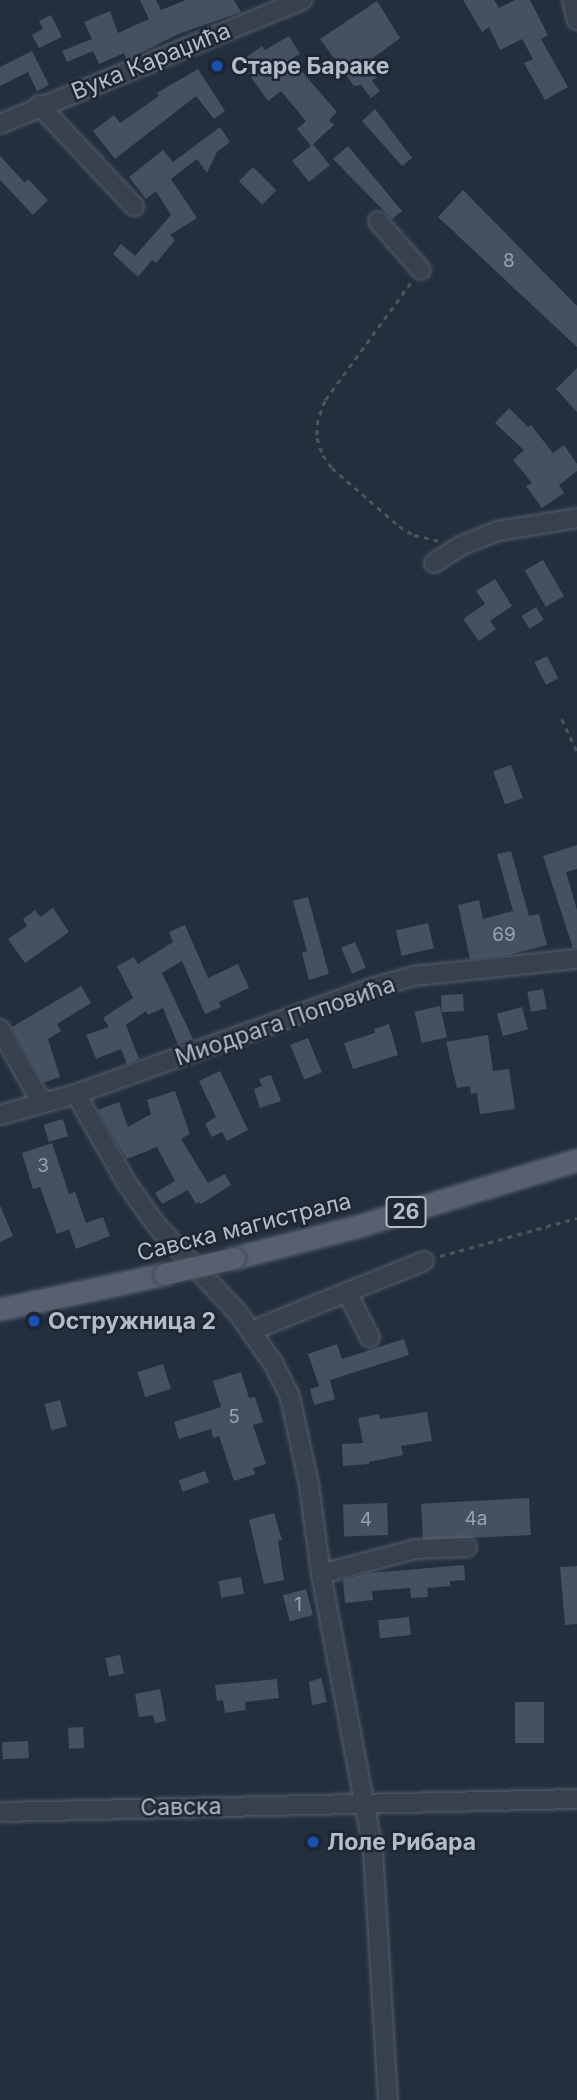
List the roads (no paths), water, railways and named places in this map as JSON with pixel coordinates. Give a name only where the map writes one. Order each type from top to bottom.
[{"type":"main road","name":"Савска магистрала","points":[[0,1309],[164,1274],[355,1227],[577,1160]]},
{"type":"street","name":"Вука Караџића","points":[[0,124],[39,105],[303,0]]},
{"type":"street","points":[[572,0],[577,20]]},
{"type":"street","points":[[39,105],[134,206]]},
{"type":"street","points":[[378,221],[421,270]]},
{"type":"street","points":[[434,563],[460,545],[498,531],[577,518]]},
{"type":"street","name":"Миодрага Поповића","points":[[0,1115],[76,1094],[375,986],[414,976],[577,959]]},
{"type":"street","points":[[0,1030],[36,1093],[46,1102]]},
{"type":"street","points":[[76,1094],[128,1185],[157,1226],[251,1331],[290,1396],[310,1485],[321,1574],[373,1849],[388,2100]]},
{"type":"street","points":[[251,1331],[424,1261]]},
{"type":"street","points":[[346,1292],[370,1338]]},
{"type":"street","points":[[321,1574],[416,1549],[467,1548]]},
{"type":"street","name":"Савска","points":[[0,1812],[577,1799]]},
{"type":"place","name":"Старе Бараке","points":[[217,66]]},
{"type":"place","name":"Остружница 2","points":[[34,1321]]},
{"type":"place","name":"Лоле Рибара","points":[[313,1842]]}]
